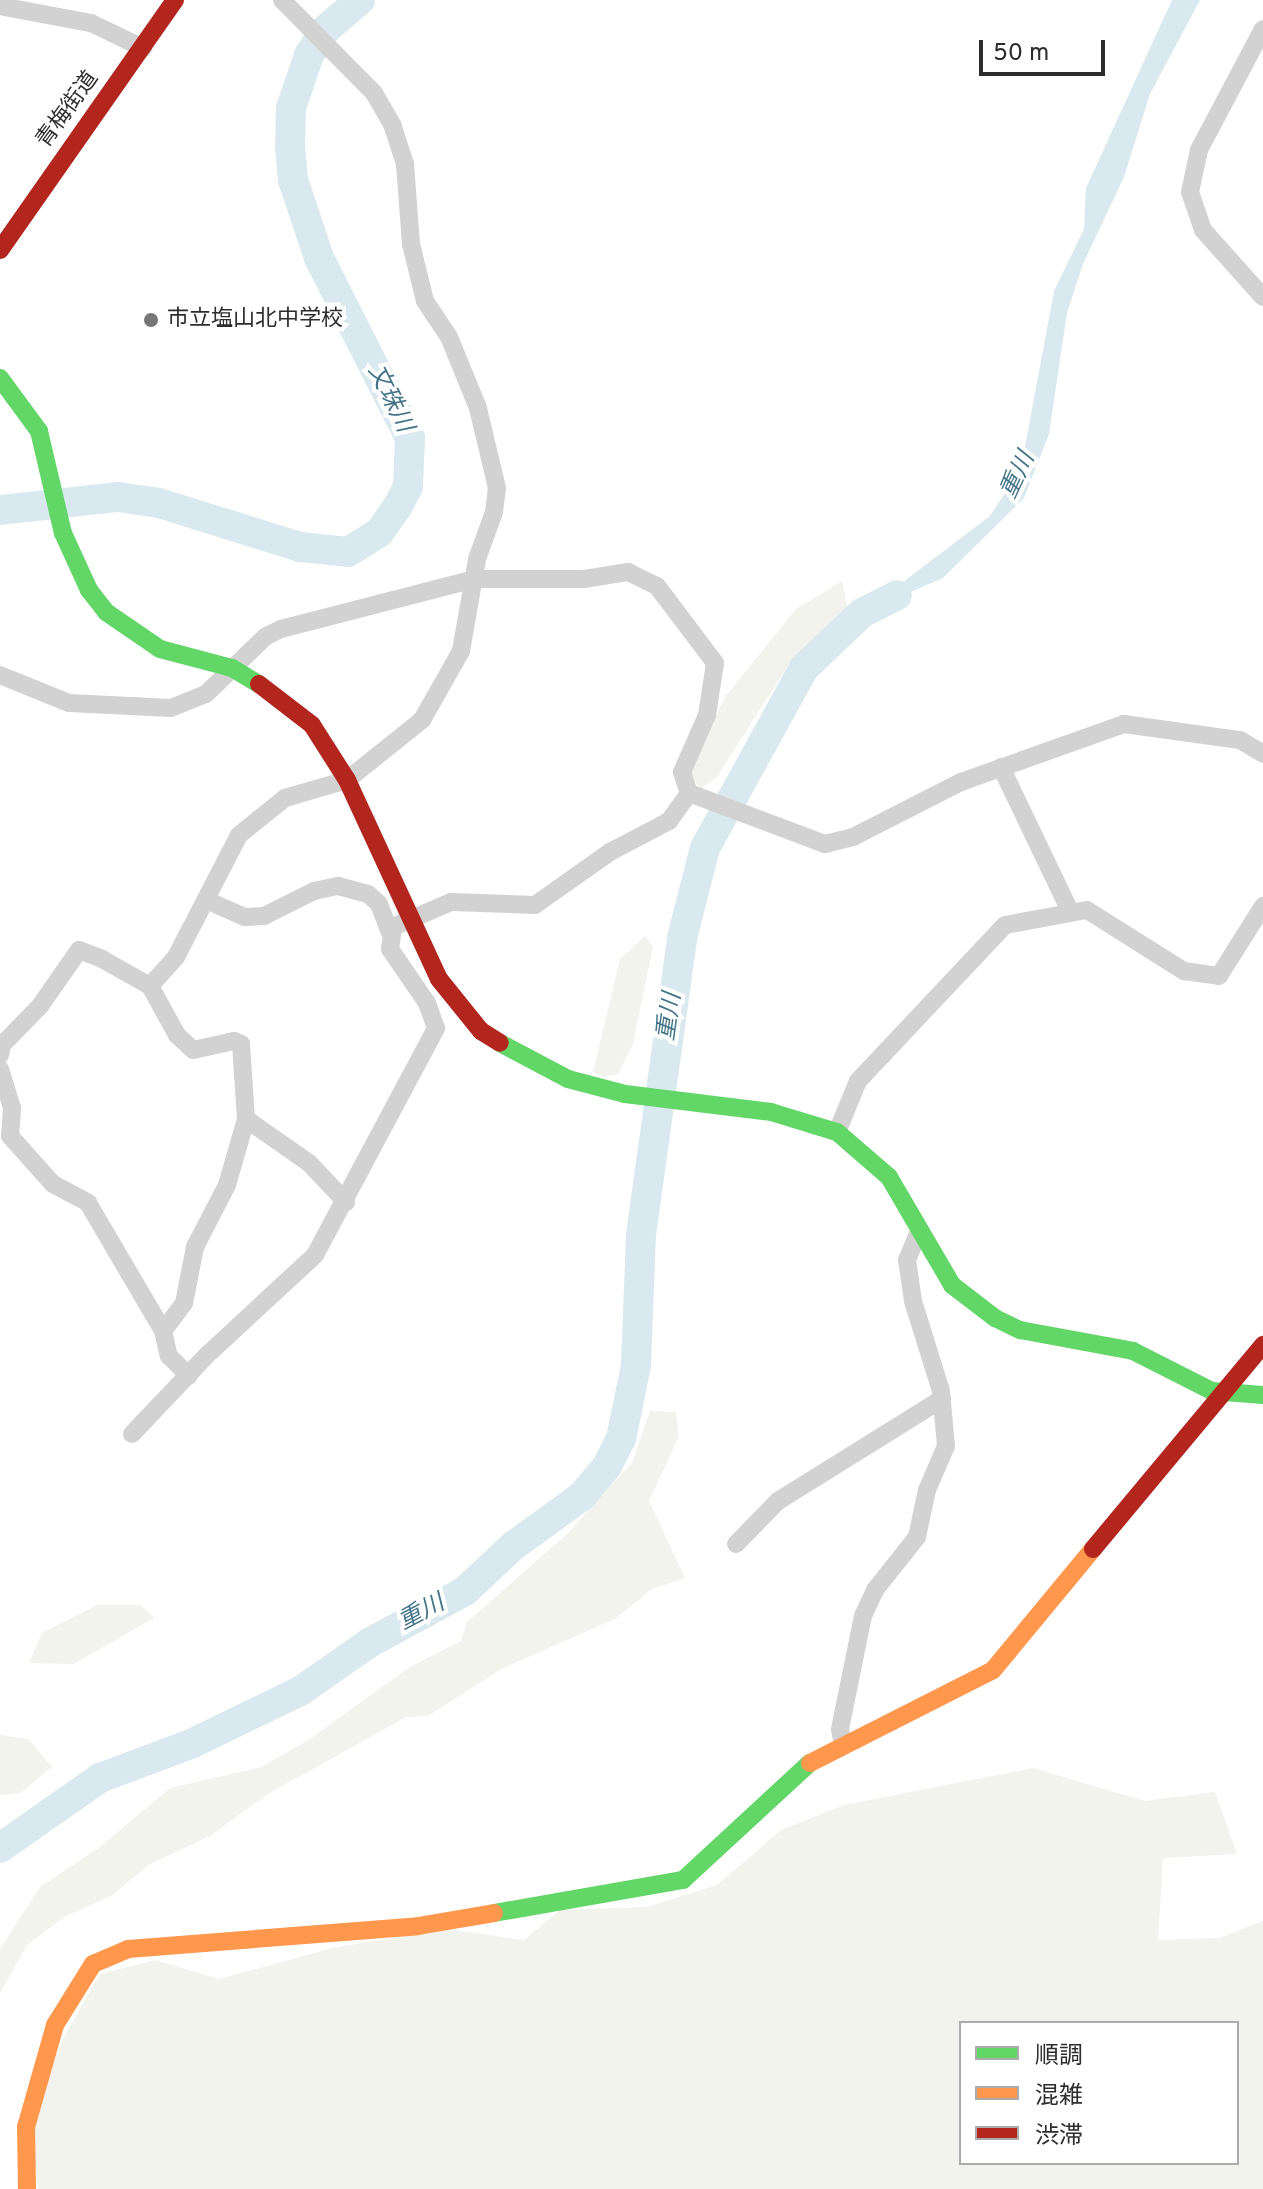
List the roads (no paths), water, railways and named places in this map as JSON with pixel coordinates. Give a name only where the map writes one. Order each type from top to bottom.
[{"type":"main road","name":"青梅街道","points":[[0,250],[175,0]]},
{"type":"main road","points":[[0,378],[39,431],[63,533],[89,590],[106,612],[160,649],[232,668],[282,698],[312,725],[347,780],[439,979],[481,1031],[531,1064],[625,1094],[771,1112],[837,1132],[889,1177],[952,1285],[995,1318],[1020,1330],[1133,1351],[1212,1391],[1263,1395]]},
{"type":"main road","points":[[27,2189],[26,2127],[55,2025],[81,1978],[107,1955],[128,1949],[418,1926],[669,1886],[695,1873],[818,1755],[842,1740],[993,1670],[1226,1394],[1263,1345]]},
{"type":"street","points":[[150,986],[176,957],[239,835],[269,807],[347,780],[422,720],[461,651],[474,579],[497,488],[478,408],[449,337],[425,301],[411,244],[405,164],[393,126],[362,80],[282,0]]},
{"type":"street","points":[[0,6],[91,23],[143,48]]},
{"type":"street","points":[[1263,29],[1199,150],[1190,192],[1203,230],[1263,297]]},
{"type":"street","points":[[0,675],[69,703],[171,708],[206,694],[232,668],[281,629],[474,579],[584,579],[628,572],[657,586],[715,663],[707,715],[682,772],[695,797],[790,834],[837,843],[1001,767],[1124,724],[1240,740],[1263,754]]},
{"type":"street","points":[[1001,767],[1069,909]]},
{"type":"street","points":[[390,932],[408,916],[451,902],[535,905],[610,852],[669,821],[695,797]]},
{"type":"street","points":[[132,1434],[305,1268],[346,1202],[436,1028],[427,1003],[390,949],[390,932],[379,904],[368,894],[338,886],[314,891],[264,916],[245,917],[206,900]]},
{"type":"street","points":[[837,1132],[858,1081],[936,1004],[997,932],[1017,920],[1069,909],[1098,914],[1184,971],[1219,976],[1263,906]]},
{"type":"street","points":[[0,1055],[2,1045],[40,1006],[79,950],[150,986],[177,1035],[193,1050],[234,1041],[241,1044],[246,1119],[227,1185],[195,1247],[184,1303],[163,1331]]},
{"type":"street","points":[[0,1069],[12,1108],[10,1136],[53,1184],[88,1203],[163,1331],[169,1356],[189,1376]]},
{"type":"street","points":[[246,1119],[309,1163],[346,1202]]},
{"type":"street","points":[[842,1740],[840,1729],[863,1616],[875,1590],[917,1537],[927,1490],[946,1446],[942,1399],[907,1260],[919,1232]]},
{"type":"street","points":[[736,1544],[778,1501],[942,1399]]},
{"type":"water","points":[[1172,0],[1200,0],[1150,94],[1124,177],[1083,264],[1067,313],[1049,434],[1024,498],[943,578],[862,613],[990,516],[1021,468],[1054,291],[1084,229],[1086,188]]},
{"type":"waterway","name":"文珠川","points":[[0,510],[118,497],[159,503],[300,547],[348,552],[379,533],[408,486],[410,438],[319,258],[293,180],[290,148],[291,108],[309,55],[325,30],[360,0]]},
{"type":"waterway","name":"重川","points":[[0,1848],[100,1778],[193,1743],[302,1690],[369,1643],[465,1591],[513,1546],[582,1496],[607,1466],[621,1439],[636,1365],[641,1235],[682,938],[705,848],[804,668],[862,613],[897,595]]},
{"type":"place","name":"市立塩山北中学校","points":[[151,320]]}]
